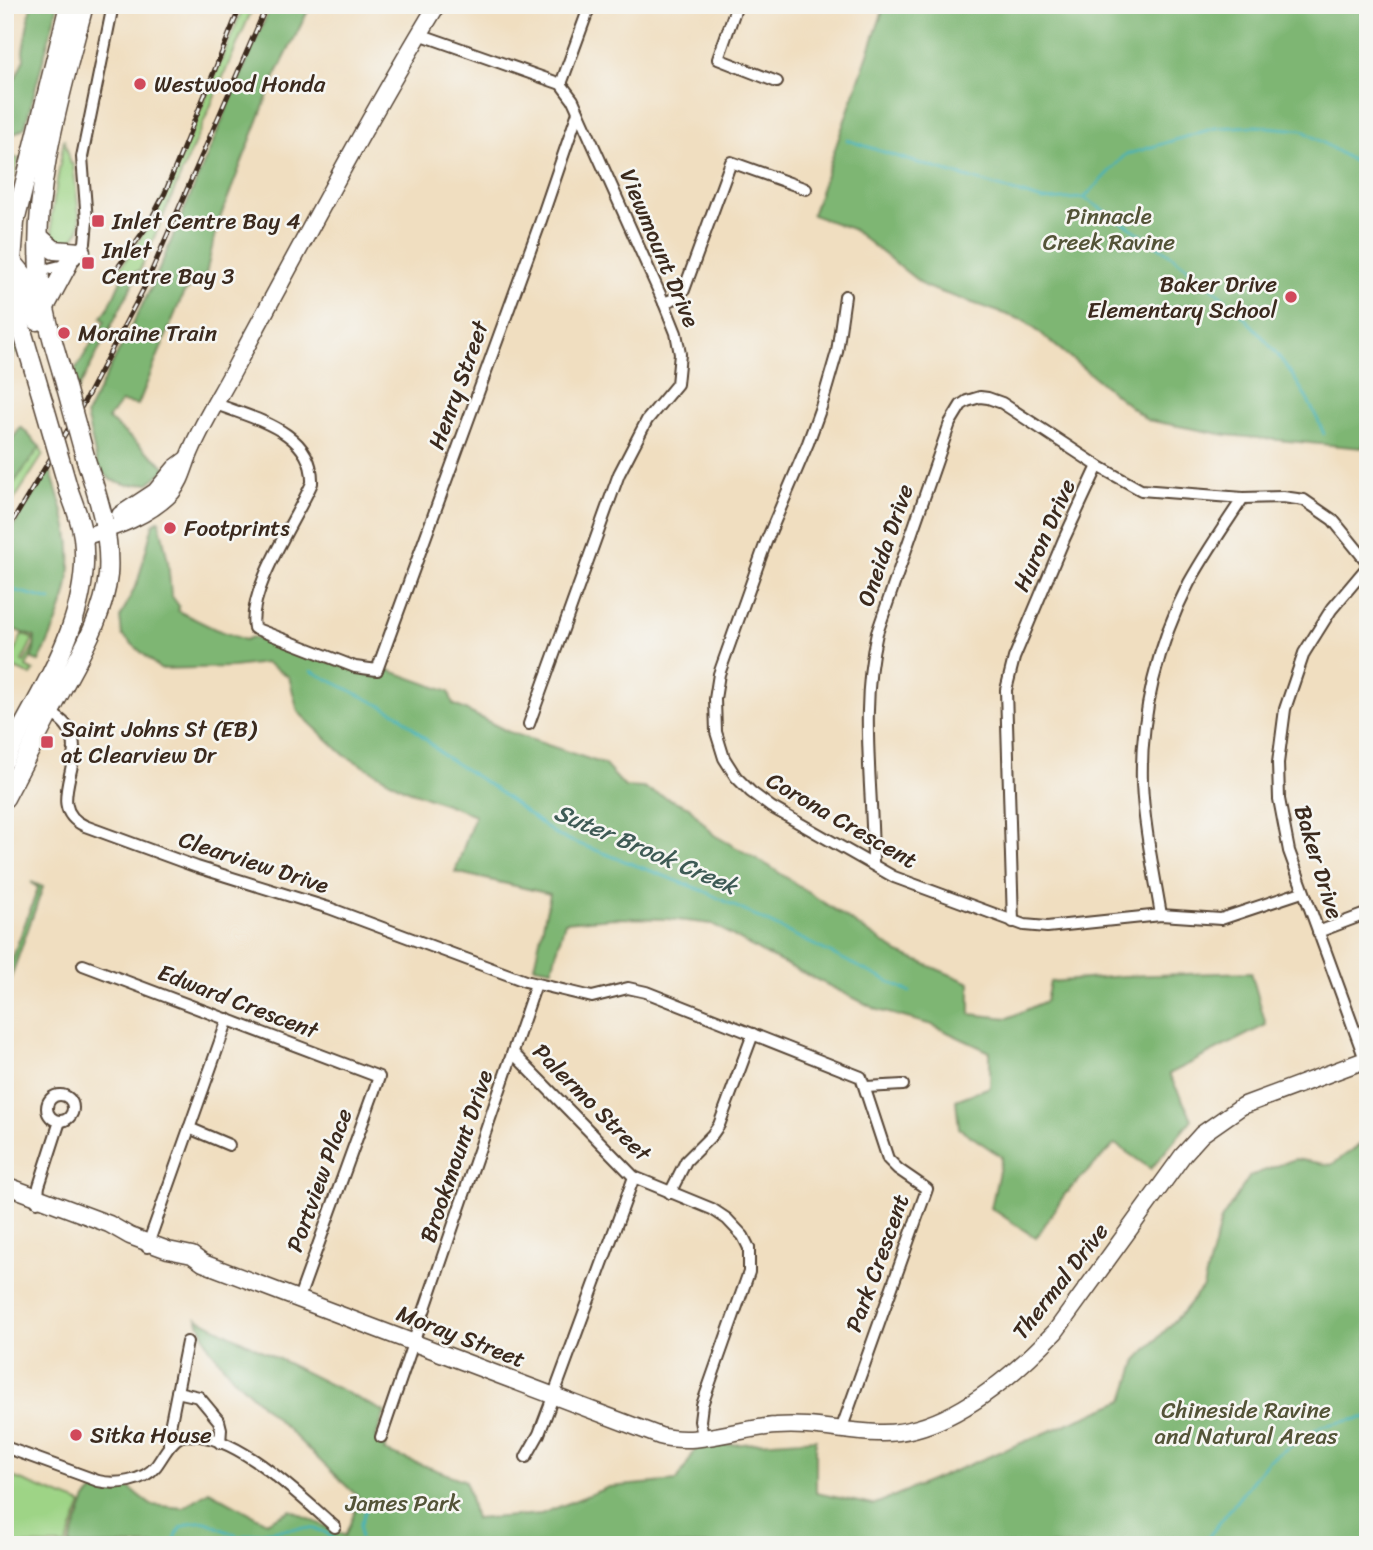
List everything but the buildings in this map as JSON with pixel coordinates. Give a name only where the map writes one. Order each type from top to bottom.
[{"type":"main road","points":[[5,798],[90,634],[103,600],[108,563],[104,525],[10,228],[25,185],[69,5]]},
{"type":"main road","points":[[5,760],[61,651],[75,618],[83,584],[82,533],[43,401],[11,312],[24,267],[39,237],[44,176],[84,5]]},
{"type":"main road","points":[[25,185],[28,217],[24,267],[45,307],[58,374]]},
{"type":"main road","points":[[39,237],[54,250],[75,258],[45,307]]},
{"type":"street","points":[[24,267],[75,258],[85,243],[87,221],[82,157],[113,5]]},
{"type":"street","points":[[82,533],[104,525],[155,492],[175,468],[187,459],[437,5]]},
{"type":"street","points":[[419,34],[561,85],[590,5]]},
{"type":"street","points":[[737,5],[718,59],[777,82]]},
{"type":"street","name":"Viewmount Drive","points":[[528,724],[619,474],[647,420],[677,384],[680,354],[676,333],[664,303],[573,100],[561,85]]},
{"type":"street","name":"Henry Street","points":[[216,404],[294,438],[309,458],[313,473],[305,499],[272,561],[253,616],[254,628],[355,667],[377,670],[578,112]]},
{"type":"street","points":[[664,303],[678,297],[684,290],[731,162],[806,188]]},
{"type":"street","name":"Corona Crescent","points":[[845,296],[837,352],[821,407],[766,542],[719,674],[714,716],[716,733],[724,758],[743,785],[771,807],[911,885],[1013,922],[1047,926],[1161,915],[1221,919],[1303,892]]},
{"type":"street","name":"Oneida Drive","points":[[873,864],[867,696],[870,663],[881,620],[956,412],[961,405],[973,398],[994,400],[1098,466]]},
{"type":"street","name":"Huron Drive","points":[[1013,922],[1006,690],[1014,658],[1098,466],[1141,490],[1304,500],[1333,520],[1368,565]]},
{"type":"street","points":[[1161,915],[1142,783],[1150,699],[1161,653],[1183,595],[1211,545],[1243,498]]},
{"type":"street","name":"Baker Drive","points":[[1367,1059],[1289,851],[1279,799],[1278,763],[1285,709],[1308,646],[1331,610],[1368,565]]},
{"type":"street","name":"Clearview Drive","points":[[50,713],[64,721],[70,731],[74,753],[66,805],[69,814],[79,824],[197,867],[314,903],[536,984]]},
{"type":"street","points":[[1318,932],[1368,913]]},
{"type":"street","name":"Edward Crescent","points":[[83,965],[379,1077]]},
{"type":"street","points":[[536,984],[592,997],[622,989],[639,990],[857,1073],[866,1087],[903,1085]]},
{"type":"street","name":"Brookmount Drive","points":[[381,1437],[536,984]]},
{"type":"street","points":[[148,1245],[228,1019]]},
{"type":"street","points":[[670,1194],[686,1161],[719,1125],[752,1034]]},
{"type":"street","name":"Palermo Street","points":[[514,1054],[634,1177],[718,1212],[740,1231],[750,1255],[746,1282],[702,1405],[700,1421],[703,1436]]},
{"type":"street","name":"Thermal Drive","points":[[703,1436],[775,1426],[808,1425],[879,1433],[912,1430],[940,1419],[985,1394],[1016,1370],[1055,1332],[1183,1154],[1202,1134],[1242,1106],[1367,1059]]},
{"type":"street","name":"Portview Place","points":[[299,1298],[379,1077]]},
{"type":"street","name":"Park Crescent","points":[[841,1430],[927,1189],[888,1159],[866,1087]]},
{"type":"street","points":[[37,1199],[60,1121]]},
{"type":"street","points":[[189,1128],[229,1144]]},
{"type":"street","points":[[526,1457],[553,1396],[634,1177]]},
{"type":"street","name":"Moray Street","points":[[5,1185],[113,1225],[148,1245],[188,1254],[203,1263],[667,1438],[683,1440],[703,1436]]},
{"type":"street","name":"Moray Street","points":[[5,1192],[37,1199]]},
{"type":"street","points":[[169,1446],[169,1432],[187,1342]]},
{"type":"street","points":[[177,1392],[199,1397],[219,1420],[220,1443]]},
{"type":"street","points":[[5,1447],[98,1481],[112,1483],[128,1481],[149,1473],[175,1440],[187,1435],[220,1443],[272,1471],[335,1527]]},
{"type":"green space","points":[[31,5],[58,5],[25,127],[5,139],[5,124],[11,120],[7,104],[9,92],[24,59]]},
{"type":"green space","points":[[244,5],[254,5],[140,270],[126,277],[118,271],[142,236],[172,181]]},
{"type":"green space","points":[[271,5],[311,5],[275,77],[217,226],[206,274],[183,294],[138,405],[121,402],[108,419],[167,468],[149,483],[129,485],[111,480],[98,467],[86,415],[152,286]]},
{"type":"green space","name":"Pinnacle Creek Ravine","points":[[885,5],[1368,5],[1368,436],[1362,448],[1226,435],[1147,420],[1025,321],[926,287],[852,229],[812,215]]},
{"type":"green space","points":[[64,139],[73,164],[80,222],[79,230],[73,239],[60,243],[53,235],[51,218]]},
{"type":"green space","points":[[5,157],[19,159],[5,207]]},
{"type":"green space","points":[[140,270],[77,392],[73,374],[105,321],[101,318],[123,275],[126,277]]},
{"type":"green space","points":[[5,330],[12,337],[17,351],[5,367]]},
{"type":"green space","points":[[21,427],[40,447],[5,495],[5,449]]},
{"type":"green space","points":[[40,447],[43,455],[5,514],[5,495]]},
{"type":"green space","points":[[50,469],[68,532],[70,566],[59,615],[39,662],[31,658],[35,637],[6,627],[5,624],[5,539]]},
{"type":"green space","points":[[159,520],[168,561],[171,595],[179,606],[178,611],[245,640],[252,637],[375,677],[386,669],[449,692],[453,704],[509,732],[604,764],[625,787],[643,788],[689,807],[714,835],[769,866],[899,953],[970,983],[970,1014],[1008,1018],[1046,1001],[1050,982],[1123,976],[1251,972],[1266,1025],[1169,1074],[1192,1119],[1189,1123],[1151,1169],[1115,1144],[1065,1194],[1036,1238],[991,1208],[1002,1157],[959,1128],[956,1100],[990,1087],[990,1052],[932,1025],[878,1010],[763,953],[712,924],[668,919],[614,918],[565,922],[552,969],[534,966],[550,894],[455,872],[475,815],[403,788],[344,755],[298,712],[289,677],[266,663],[233,667],[160,669],[122,635],[120,618],[138,581],[153,524]]},
{"type":"green space","points":[[22,634],[33,639],[22,661],[24,663],[34,645],[35,637],[34,651],[26,667],[34,671],[31,675],[5,664],[5,648],[15,652]]},
{"type":"green space","points":[[31,882],[43,887],[5,994],[5,978],[38,888]]},
{"type":"green space","name":"Chineside Ravine and Natural Areas","points":[[1368,1139],[1368,1545],[69,1545],[86,1499],[96,1489],[128,1487],[151,1505],[183,1508],[209,1491],[266,1522],[291,1510],[345,1536],[360,1499],[232,1376],[209,1347],[197,1318],[385,1412],[376,1437],[387,1441],[384,1451],[466,1481],[475,1519],[541,1514],[609,1487],[677,1481],[697,1447],[816,1439],[816,1493],[873,1505],[1124,1400],[1137,1360],[1203,1287],[1221,1220],[1250,1176],[1295,1159],[1331,1165]]},
{"type":"green space","points":[[5,1474],[82,1504],[66,1545],[5,1545]]},
{"type":"waterway","points":[[847,140],[1043,200],[1084,198],[1125,155],[1215,128],[1255,126],[1302,130],[1368,170]]},
{"type":"waterway","points":[[1084,198],[1191,270],[1254,327],[1305,395],[1324,434]]},
{"type":"waterway","name":"Suter Brook Creek","points":[[5,588],[51,600]]},
{"type":"waterway","name":"Suter Brook Creek","points":[[311,671],[398,714],[444,756],[491,786],[558,836],[704,891],[910,992]]},
{"type":"waterway","points":[[1202,1545],[1268,1461],[1321,1426],[1368,1417]]},
{"type":"waterway","points":[[360,1537],[360,1526],[366,1509]]},
{"type":"waterway","points":[[172,1545],[180,1528],[198,1522],[210,1523],[236,1534]]},
{"type":"waterway","points":[[211,1545],[249,1535],[296,1529],[322,1531],[342,1545]]},
{"type":"waterway","points":[[264,1533],[289,1545]]},
{"type":"railway","points":[[116,270],[148,225],[165,193],[241,5]]},
{"type":"railway","points":[[5,534],[82,406],[146,284],[267,5]]},
{"type":"place","name":"Westwood Honda","points":[[140,84]]},
{"type":"place","name":"Inlet Centre Bay 4","points":[[98,221]]},
{"type":"place","name":"Inlet Centre Bay 3","points":[[88,263]]},
{"type":"place","name":"Baker Drive Elementary School","points":[[1291,297]]},
{"type":"place","name":"Moraine Train","points":[[64,333]]},
{"type":"place","name":"Footprints","points":[[170,528]]},
{"type":"place","name":"Saint Johns St (EB) at Clearview Dr","points":[[47,742]]},
{"type":"place","name":"Sitka House","points":[[76,1435]]},
{"type":"park label","name":"James Park","points":[[403,1503]]}]
